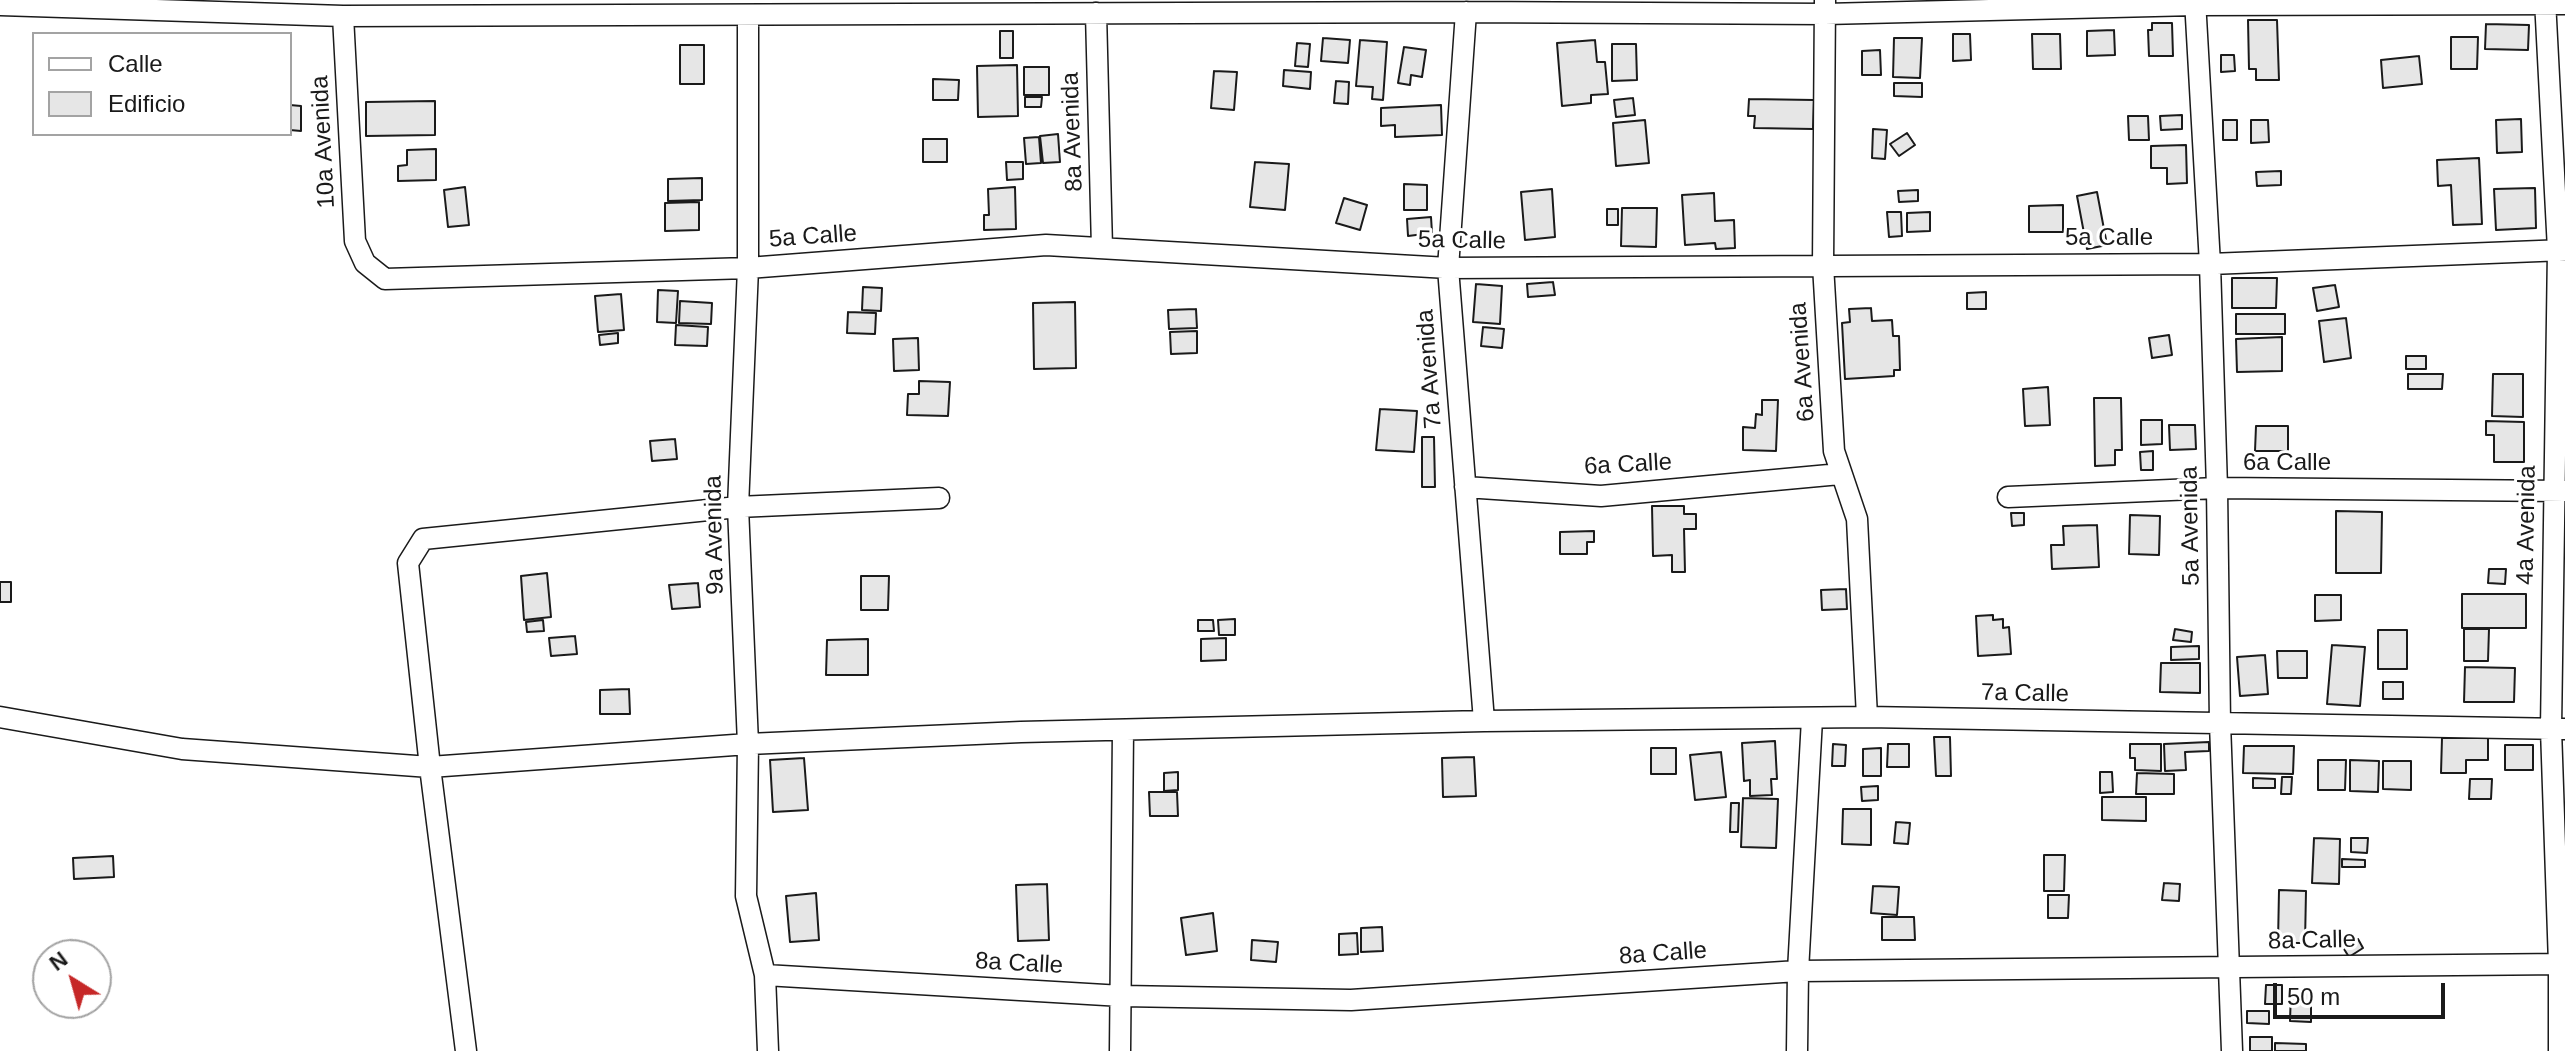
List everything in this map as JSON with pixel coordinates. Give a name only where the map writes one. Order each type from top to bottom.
[{"type":"street","points":[[0,5],[343,16],[748,16],[1466,12],[2195,2],[2552,3]]},
{"type":"street","name":"5a Avenida","points":[[2195,2],[2210,264],[2220,723],[2232,1051]]},
{"type":"street","name":"4a Avenida","points":[[2552,3],[2562,250],[2558,729],[2562,964],[2559,1051]]},
{"type":"street","name":"6a Avenida","points":[[1825,7],[1823,265],[1834,451],[1857,519],[1867,717]]},
{"type":"street","name":"7a Avenida","points":[[1466,12],[1448,268],[1484,721]]},
{"type":"street","name":"8a Avenida","points":[[1096,13],[1102,248]]},
{"type":"street","name":"10a Avenida","points":[[343,16],[355,241],[365,263]]},
{"type":"street","name":"9a Avenida","points":[[748,16],[748,268],[738,507],[748,744],[746,896],[765,975],[768,1051]]},
{"type":"street","name":"5a Calle","points":[[365,263],[385,279],[748,268],[1046,245],[1448,268],[2210,264],[2562,250]]},
{"type":"street","name":"6a Calle","points":[[1465,487],[1601,496],[1840,474]]},
{"type":"street","name":"6a Calle","points":[[2008,497],[2217,488],[2559,491]]},
{"type":"street","points":[[466,1051],[408,563],[423,539],[738,507],[939,498]]},
{"type":"street","name":"7a Calle","points":[[0,717],[182,749],[430,767],[748,744],[1484,721],[1867,717],[2558,729]]},
{"type":"street","points":[[1797,1051],[1798,971],[1812,719]]},
{"type":"street","points":[[1120,1051],[1123,730]]},
{"type":"street","name":"8a Calle","points":[[765,975],[1122,996],[1351,1000],[1798,971],[2562,964]]},
{"type":"building","points":[[2248,20],[2277,20],[2279,80],[2256,80],[2256,69],[2249,69]]},
{"type":"building","points":[[2152,23],[2172,23],[2173,56],[2149,56],[2148,30],[2152,30]]},
{"type":"building","points":[[2486,24],[2529,25],[2528,50],[2485,49]]},
{"type":"building","points":[[2114,30],[2115,55],[2087,56],[2087,31]]},
{"type":"building","points":[[1000,31],[1013,31],[1013,58],[1000,58]]},
{"type":"building","points":[[1953,34],[1970,34],[1971,60],[1953,61]]},
{"type":"building","points":[[2032,34],[2060,34],[2061,69],[2033,69]]},
{"type":"building","points":[[2451,37],[2478,37],[2477,69],[2451,69]]},
{"type":"building","points":[[1323,38],[1350,40],[1348,63],[1321,61]]},
{"type":"building","points":[[1894,38],[1922,38],[1920,78],[1893,77]]},
{"type":"building","points":[[1360,40],[1387,42],[1383,100],[1372,99],[1373,87],[1356,86]]},
{"type":"building","points":[[1595,40],[1597,62],[1605,62],[1608,94],[1591,95],[1591,103],[1562,106],[1557,43]]},
{"type":"building","points":[[1297,43],[1310,44],[1308,67],[1295,66]]},
{"type":"building","points":[[1612,44],[1636,44],[1637,80],[1612,81]]},
{"type":"building","points":[[680,45],[704,45],[704,84],[680,84]]},
{"type":"building","points":[[1404,47],[1426,50],[1422,77],[1411,75],[1410,85],[1398,83]]},
{"type":"building","points":[[1880,50],[1881,75],[1862,75],[1862,51]]},
{"type":"building","points":[[2221,55],[2234,55],[2235,71],[2221,72]]},
{"type":"building","points":[[2419,56],[2422,84],[2383,88],[2381,60]]},
{"type":"building","points":[[1017,65],[1018,116],[978,117],[977,66]]},
{"type":"building","points":[[1024,67],[1049,67],[1049,95],[1024,95]]},
{"type":"building","points":[[1284,70],[1311,72],[1310,89],[1283,86]]},
{"type":"building","points":[[1214,71],[1237,72],[1234,110],[1211,108]]},
{"type":"building","points":[[933,79],[959,80],[958,100],[933,100]]},
{"type":"building","points":[[1336,81],[1349,82],[1348,104],[1334,103]]},
{"type":"building","points":[[1894,83],[1922,83],[1922,97],[1894,96]]},
{"type":"building","points":[[1025,97],[1042,97],[1041,107],[1025,107]]},
{"type":"building","points":[[1633,98],[1635,115],[1616,117],[1614,100]]},
{"type":"building","points":[[1749,99],[1814,100],[1813,129],[1754,128],[1755,116],[1748,116]]},
{"type":"building","points":[[435,101],[435,135],[366,136],[366,102]]},
{"type":"building","points":[[292,105],[301,106],[301,131],[292,130]]},
{"type":"building","points":[[1441,105],[1442,135],[1395,137],[1395,125],[1381,126],[1381,108]]},
{"type":"building","points":[[2182,115],[2182,129],[2161,130],[2160,116]]},
{"type":"building","points":[[2128,116],[2148,116],[2149,140],[2129,140]]},
{"type":"building","points":[[2521,119],[2522,152],[2497,153],[2496,120]]},
{"type":"building","points":[[1645,120],[1649,163],[1616,166],[1613,123]]},
{"type":"building","points":[[2223,120],[2237,120],[2237,140],[2223,140]]},
{"type":"building","points":[[2251,120],[2268,120],[2269,142],[2251,143]]},
{"type":"building","points":[[1873,129],[1887,130],[1885,159],[1872,158]]},
{"type":"building","points":[[1907,133],[1915,145],[1899,156],[1890,144]]},
{"type":"building","points":[[1058,134],[1060,162],[1043,163],[1040,136]]},
{"type":"building","points":[[1039,137],[1041,163],[1026,164],[1024,138]]},
{"type":"building","points":[[923,139],[947,139],[947,162],[923,162]]},
{"type":"building","points":[[2186,145],[2187,183],[2167,184],[2167,168],[2151,168],[2151,146]]},
{"type":"building","points":[[436,149],[436,180],[398,181],[398,166],[407,165],[407,150]]},
{"type":"building","points":[[2479,158],[2482,224],[2453,225],[2451,185],[2438,186],[2437,160]]},
{"type":"building","points":[[1006,162],[1023,162],[1023,179],[1007,180]]},
{"type":"building","points":[[1255,162],[1289,164],[1285,210],[1250,207]]},
{"type":"building","points":[[2281,171],[2281,185],[2257,186],[2256,172]]},
{"type":"building","points":[[702,178],[702,200],[668,201],[668,179]]},
{"type":"building","points":[[1404,184],[1427,185],[1427,210],[1404,210]]},
{"type":"building","points":[[465,187],[469,225],[448,227],[444,190]]},
{"type":"building","points":[[1015,187],[1016,229],[984,230],[984,215],[989,215],[988,189]]},
{"type":"building","points":[[2535,188],[2536,228],[2496,230],[2494,189]]},
{"type":"building","points":[[1552,189],[1555,237],[1525,240],[1521,192]]},
{"type":"building","points":[[1918,190],[1918,201],[1899,202],[1898,191]]},
{"type":"building","points":[[2097,192],[2107,245],[2087,249],[2077,196]]},
{"type":"building","points":[[1714,193],[1715,221],[1734,220],[1735,248],[1716,249],[1715,243],[1685,245],[1682,195]]},
{"type":"building","points":[[1344,198],[1367,205],[1360,230],[1336,223]]},
{"type":"building","points":[[699,202],[699,230],[665,231],[665,203]]},
{"type":"building","points":[[2063,205],[2063,232],[2029,232],[2029,206]]},
{"type":"building","points":[[1622,208],[1657,208],[1656,247],[1621,246]]},
{"type":"building","points":[[1607,209],[1618,209],[1618,225],[1607,225]]},
{"type":"building","points":[[1887,212],[1901,212],[1902,236],[1889,237]]},
{"type":"building","points":[[1930,212],[1930,231],[1907,232],[1907,213]]},
{"type":"building","points":[[1431,217],[1432,233],[1408,236],[1407,219]]},
{"type":"building","points":[[2232,278],[2277,278],[2276,308],[2232,308]]},
{"type":"building","points":[[1553,282],[1555,295],[1528,297],[1527,284]]},
{"type":"building","points":[[1476,284],[1502,286],[1500,324],[1473,322]]},
{"type":"building","points":[[2335,285],[2339,307],[2317,311],[2313,288]]},
{"type":"building","points":[[863,287],[882,288],[881,311],[862,310]]},
{"type":"building","points":[[658,290],[678,291],[676,323],[657,322]]},
{"type":"building","points":[[1986,292],[1986,309],[1967,309],[1967,293]]},
{"type":"building","points":[[621,294],[624,330],[598,332],[595,296]]},
{"type":"building","points":[[680,301],[712,303],[711,324],[679,323]]},
{"type":"building","points":[[1075,302],[1076,368],[1034,369],[1033,303]]},
{"type":"building","points":[[1871,308],[1872,321],[1892,320],[1893,336],[1899,336],[1900,370],[1894,370],[1894,376],[1845,379],[1842,323],[1850,322],[1849,309]]},
{"type":"building","points":[[1196,309],[1197,328],[1169,329],[1168,310]]},
{"type":"building","points":[[848,312],[876,313],[875,334],[847,333]]},
{"type":"building","points":[[2236,314],[2285,314],[2285,334],[2236,334]]},
{"type":"building","points":[[2346,318],[2351,358],[2324,362],[2319,321]]},
{"type":"building","points":[[676,325],[708,327],[707,346],[675,345]]},
{"type":"building","points":[[1483,327],[1504,329],[1502,348],[1481,346]]},
{"type":"building","points":[[1197,331],[1197,353],[1171,354],[1170,332]]},
{"type":"building","points":[[618,333],[618,343],[600,345],[599,335]]},
{"type":"building","points":[[2169,335],[2172,355],[2152,358],[2149,338]]},
{"type":"building","points":[[2282,337],[2282,371],[2237,372],[2236,339]]},
{"type":"building","points":[[918,338],[919,370],[894,371],[893,339]]},
{"type":"building","points":[[2406,356],[2426,356],[2426,369],[2406,369]]},
{"type":"building","points":[[2408,374],[2443,374],[2442,389],[2408,389]]},
{"type":"building","points":[[2493,374],[2523,374],[2523,417],[2492,416]]},
{"type":"building","points":[[919,381],[950,382],[948,416],[907,415],[908,394],[919,394]]},
{"type":"building","points":[[2048,387],[2050,425],[2025,426],[2023,389]]},
{"type":"building","points":[[2094,398],[2121,398],[2122,450],[2115,450],[2115,465],[2095,466]]},
{"type":"building","points":[[1762,400],[1778,400],[1776,451],[1743,450],[1743,427],[1755,428],[1756,414],[1762,415]]},
{"type":"building","points":[[1380,409],[1417,411],[1414,452],[1376,450]]},
{"type":"building","points":[[2141,420],[2162,420],[2162,444],[2141,445]]},
{"type":"building","points":[[2486,421],[2524,422],[2524,462],[2494,462],[2494,435],[2486,435]]},
{"type":"building","points":[[2169,425],[2195,425],[2196,449],[2170,450]]},
{"type":"building","points":[[2256,426],[2288,426],[2288,451],[2255,451]]},
{"type":"building","points":[[1422,437],[1434,437],[1435,487],[1422,487]]},
{"type":"building","points":[[675,439],[677,459],[652,461],[650,441]]},
{"type":"building","points":[[2153,451],[2153,470],[2141,470],[2140,452]]},
{"type":"building","points":[[1652,506],[1684,506],[1684,514],[1696,514],[1696,529],[1684,529],[1685,572],[1672,572],[1672,555],[1653,556]]},
{"type":"building","points":[[2336,511],[2382,512],[2381,573],[2336,573]]},
{"type":"building","points":[[2011,513],[2024,513],[2024,525],[2012,526]]},
{"type":"building","points":[[2130,515],[2160,516],[2159,555],[2129,554]]},
{"type":"building","points":[[2097,525],[2099,567],[2052,569],[2051,545],[2064,545],[2063,526]]},
{"type":"building","points":[[1594,531],[1594,542],[1587,542],[1587,554],[1560,554],[1560,532]]},
{"type":"building","points":[[2489,569],[2506,569],[2505,584],[2488,583]]},
{"type":"building","points":[[547,573],[551,617],[524,620],[521,576]]},
{"type":"building","points":[[861,576],[889,576],[888,610],[861,610]]},
{"type":"building","points":[[0,582],[11,582],[11,602],[0,602]]},
{"type":"building","points":[[698,583],[700,607],[672,609],[669,585]]},
{"type":"building","points":[[1846,589],[1847,609],[1822,610],[1821,590]]},
{"type":"building","points":[[2462,594],[2526,594],[2526,628],[2462,628]]},
{"type":"building","points":[[2315,595],[2341,595],[2341,620],[2315,621]]},
{"type":"building","points":[[1993,615],[1993,620],[2003,619],[2003,628],[2009,627],[2011,654],[1978,656],[1976,616]]},
{"type":"building","points":[[1235,619],[1235,635],[1219,635],[1218,620]]},
{"type":"building","points":[[543,620],[544,631],[527,632],[526,622]]},
{"type":"building","points":[[1198,620],[1213,620],[1214,631],[1198,631]]},
{"type":"building","points":[[2175,629],[2192,632],[2191,642],[2173,640]]},
{"type":"building","points":[[2464,629],[2489,629],[2488,661],[2464,661]]},
{"type":"building","points":[[2378,630],[2407,630],[2407,669],[2378,669]]},
{"type":"building","points":[[575,636],[577,654],[551,656],[549,638]]},
{"type":"building","points":[[1226,638],[1226,660],[1201,661],[1201,639]]},
{"type":"building","points":[[868,639],[868,675],[826,675],[827,640]]},
{"type":"building","points":[[2332,645],[2365,647],[2360,706],[2327,704]]},
{"type":"building","points":[[2199,646],[2199,659],[2171,660],[2171,647]]},
{"type":"building","points":[[2277,651],[2307,651],[2307,678],[2278,678]]},
{"type":"building","points":[[2265,655],[2268,694],[2240,696],[2237,657]]},
{"type":"building","points":[[2161,663],[2200,663],[2200,693],[2160,692]]},
{"type":"building","points":[[2465,667],[2515,668],[2514,702],[2464,702]]},
{"type":"building","points":[[2383,682],[2403,682],[2403,699],[2383,699]]},
{"type":"building","points":[[629,689],[630,714],[600,714],[600,690]]},
{"type":"building","points":[[1934,737],[1950,737],[1951,776],[1936,776]]},
{"type":"building","points":[[2442,738],[2488,738],[2488,760],[2466,760],[2466,773],[2441,773]]},
{"type":"building","points":[[1775,741],[1777,779],[1771,779],[1772,795],[1750,796],[1750,780],[1744,781],[1742,743]]},
{"type":"building","points":[[2209,742],[2209,751],[2185,752],[2186,770],[2165,771],[2164,744]]},
{"type":"building","points":[[1833,744],[1846,745],[1845,766],[1832,766]]},
{"type":"building","points":[[1888,744],[1909,744],[1909,767],[1887,767]]},
{"type":"building","points":[[2130,744],[2161,744],[2161,771],[2135,770],[2135,758],[2130,758]]},
{"type":"building","points":[[2505,745],[2533,745],[2533,770],[2505,770]]},
{"type":"building","points":[[2244,746],[2294,746],[2293,774],[2243,773]]},
{"type":"building","points":[[1651,748],[1676,748],[1676,774],[1651,774]]},
{"type":"building","points":[[1881,748],[1881,776],[1863,776],[1863,749]]},
{"type":"building","points":[[1721,752],[1726,797],[1695,800],[1690,755]]},
{"type":"building","points":[[1474,757],[1476,796],[1443,797],[1442,758]]},
{"type":"building","points":[[804,758],[808,810],[773,812],[770,760]]},
{"type":"building","points":[[2318,760],[2346,760],[2345,790],[2318,790]]},
{"type":"building","points":[[2350,760],[2379,761],[2378,792],[2350,791]]},
{"type":"building","points":[[2383,761],[2411,761],[2411,790],[2383,789]]},
{"type":"building","points":[[1178,772],[1178,790],[1164,791],[1164,773]]},
{"type":"building","points":[[2100,772],[2112,772],[2113,792],[2100,793]]},
{"type":"building","points":[[2137,773],[2174,774],[2174,794],[2136,794]]},
{"type":"building","points":[[2282,777],[2292,777],[2291,794],[2281,794]]},
{"type":"building","points":[[2253,778],[2275,779],[2275,788],[2253,788]]},
{"type":"building","points":[[2470,779],[2492,779],[2491,799],[2469,799]]},
{"type":"building","points":[[1878,786],[1878,800],[1862,801],[1861,787]]},
{"type":"building","points":[[1149,792],[1177,792],[1178,816],[1150,816]]},
{"type":"building","points":[[2102,797],[2146,797],[2146,821],[2102,820]]},
{"type":"building","points":[[1743,798],[1778,799],[1776,848],[1741,847]]},
{"type":"building","points":[[1731,803],[1739,803],[1738,832],[1730,832]]},
{"type":"building","points":[[1843,809],[1871,809],[1871,845],[1842,844]]},
{"type":"building","points":[[1896,822],[1910,823],[1908,844],[1894,843]]},
{"type":"building","points":[[2314,838],[2340,839],[2339,884],[2312,883]]},
{"type":"building","points":[[2351,838],[2368,838],[2367,853],[2351,852]]},
{"type":"building","points":[[2044,855],[2065,855],[2064,891],[2044,891]]},
{"type":"building","points":[[113,856],[114,877],[74,879],[73,858]]},
{"type":"building","points":[[2342,859],[2365,860],[2365,867],[2342,867]]},
{"type":"building","points":[[2164,883],[2180,884],[2179,901],[2162,900]]},
{"type":"building","points":[[1047,884],[1049,940],[1018,941],[1016,885]]},
{"type":"building","points":[[1873,886],[1899,887],[1897,915],[1871,913]]},
{"type":"building","points":[[2279,890],[2306,891],[2305,943],[2278,943]]},
{"type":"building","points":[[816,893],[819,940],[790,942],[786,896]]},
{"type":"building","points":[[2048,895],[2069,895],[2068,918],[2048,918]]},
{"type":"building","points":[[1213,913],[1217,951],[1186,955],[1181,918]]},
{"type":"building","points":[[1882,917],[1914,917],[1915,940],[1882,940]]},
{"type":"building","points":[[1382,927],[1383,951],[1361,952],[1361,928]]},
{"type":"building","points":[[1357,933],[1358,954],[1339,955],[1339,934]]},
{"type":"building","points":[[2358,939],[2363,948],[2349,957],[2344,949]]},
{"type":"building","points":[[1252,940],[1278,942],[1276,962],[1251,960]]},
{"type":"building","points":[[2266,985],[2282,985],[2282,1004],[2265,1004]]},
{"type":"building","points":[[2291,991],[2311,991],[2311,1022],[2290,1021]]},
{"type":"building","points":[[2247,1011],[2269,1011],[2269,1024],[2247,1023]]},
{"type":"building","points":[[2250,1037],[2272,1037],[2272,1051],[2250,1051]]},
{"type":"building","points":[[2275,1043],[2306,1044],[2306,1051],[2275,1051]]}]
